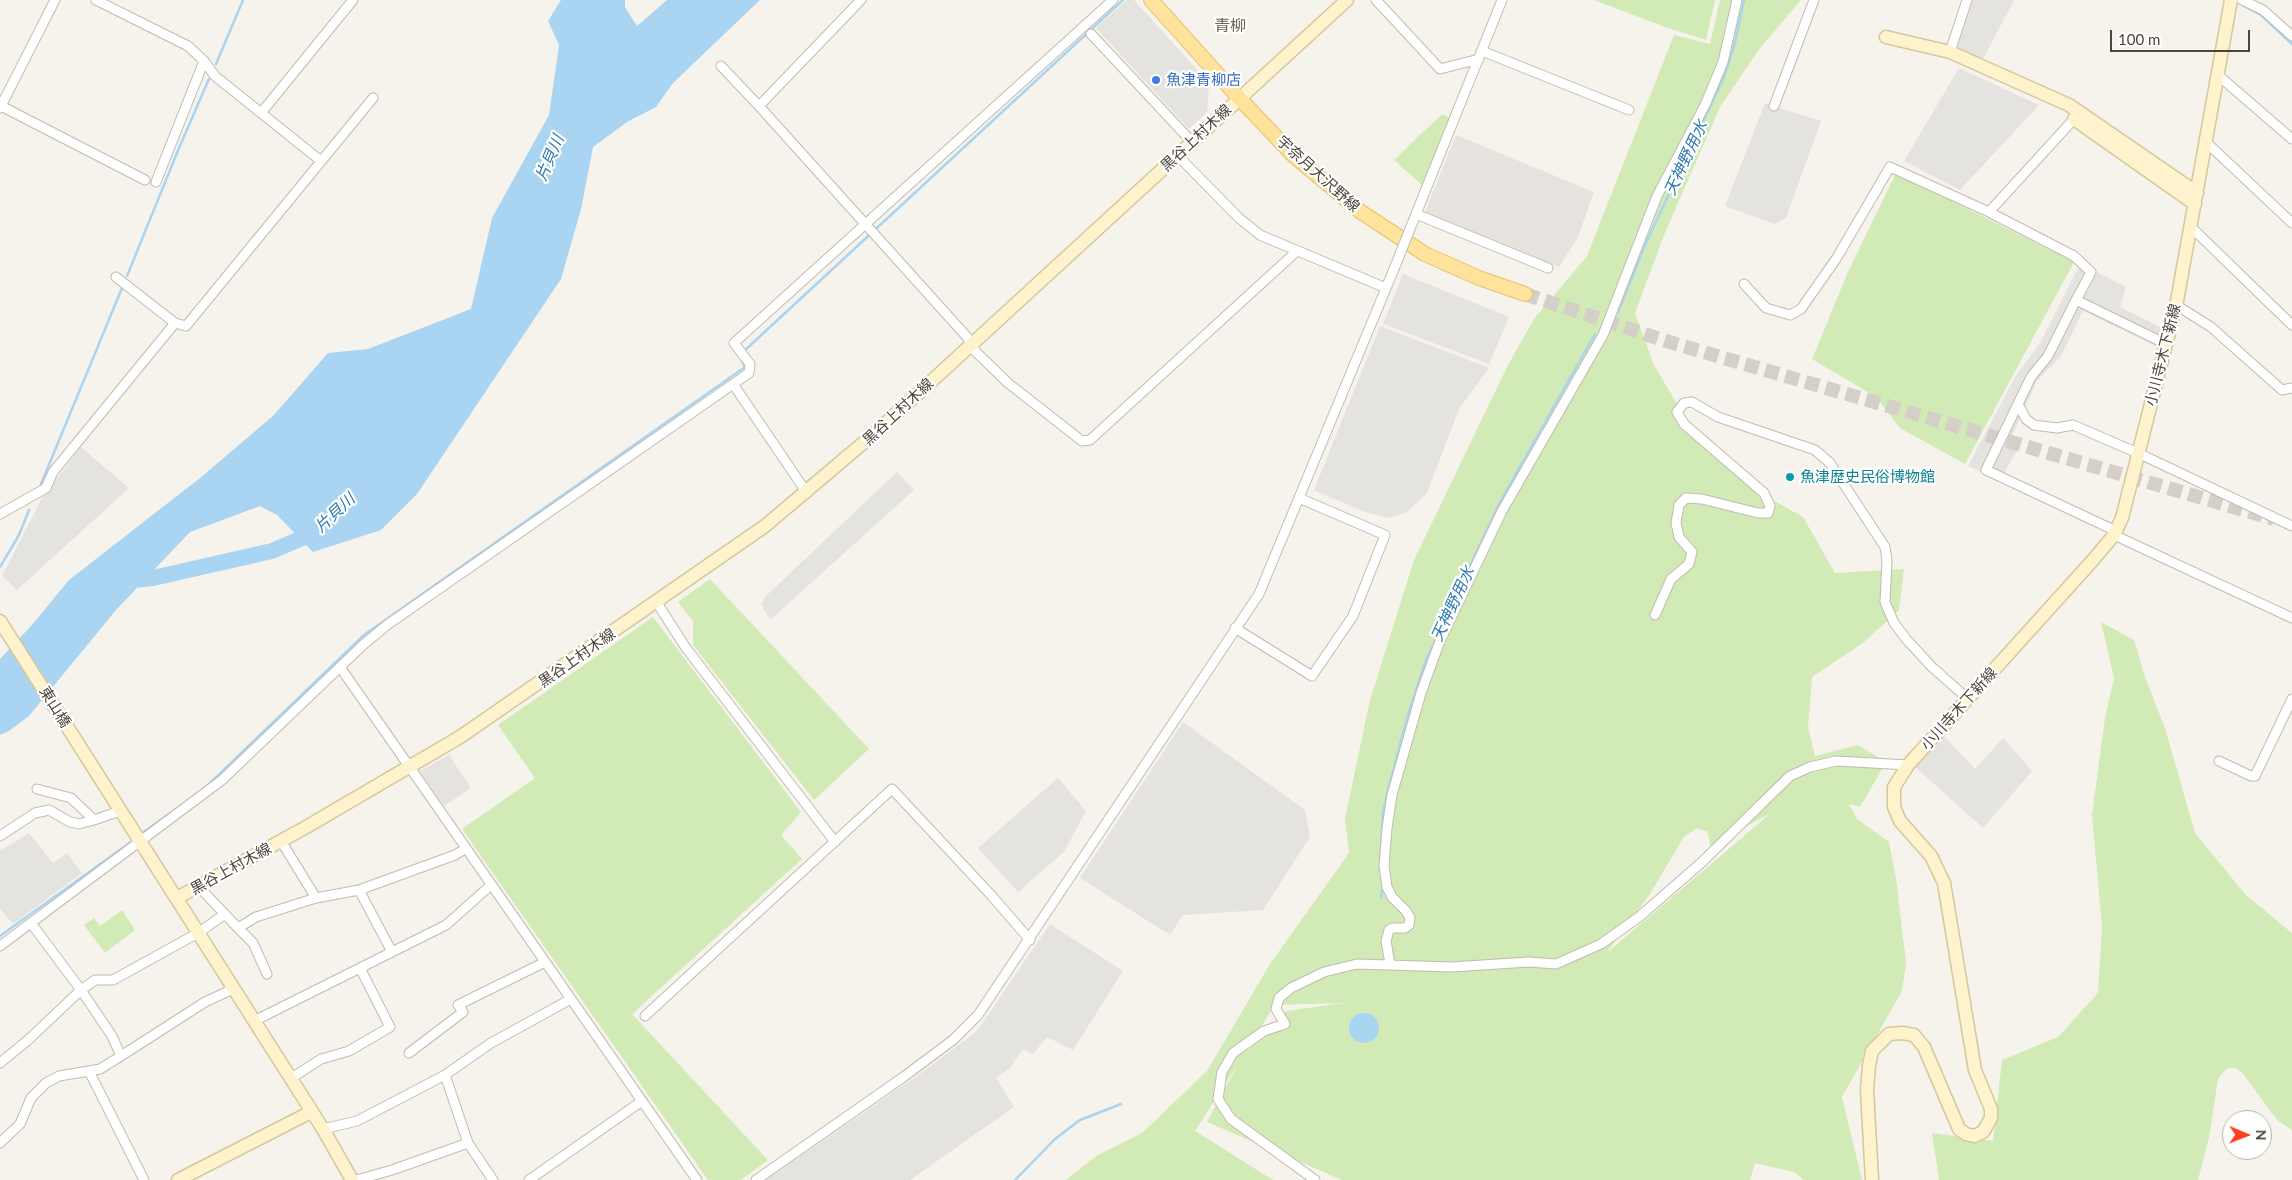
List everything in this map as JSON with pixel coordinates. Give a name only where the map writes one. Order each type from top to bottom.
[{"type":"main road","name":"宇奈月大沢野線","points":[[1151,0],[1293,155],[1361,212],[1425,254],[1479,278],[1525,294]]},
{"type":"main road","name":"黒谷上村木線","points":[[354,1180],[177,898],[281,841],[484,722],[766,526],[876,434],[971,344],[1347,0]]},
{"type":"main road","name":"小川寺木下新線","points":[[1872,1180],[1867,1090],[1869,1066],[1872,1051],[1889,1034],[1903,1033],[1914,1035],[1924,1047],[1959,1129],[1966,1134],[1974,1136],[1983,1132],[1992,1118],[1991,1109],[1976,1070],[1944,883],[1931,856],[1900,821],[1894,807],[1894,787],[1908,765],[2115,533],[2128,500],[2176,305],[2219,76],[2231,0]]},
{"type":"main road","points":[[1886,38],[1950,52],[2069,105],[2196,198]]},
{"type":"main road","points":[[2053,99],[2074,119],[2196,198]]},
{"type":"main road","name":"東山橋","points":[[0,621],[139,843],[177,898]]},
{"type":"main road","points":[[178,1180],[311,1112]]},
{"type":"street","points":[[55,0],[0,107],[145,180]]},
{"type":"street","points":[[96,0],[188,46],[216,76],[321,161]]},
{"type":"street","points":[[262,113],[353,0]]},
{"type":"street","points":[[759,106],[861,0]]},
{"type":"street","points":[[0,946],[222,780],[340,667],[387,625],[748,373],[750,364],[734,343],[1114,0]]},
{"type":"street","points":[[1376,0],[1440,69],[1480,55],[1629,110]]},
{"type":"street","points":[[756,1180],[902,1078],[953,1040],[978,1015],[1030,940],[1258,594],[1394,269],[1502,0]]},
{"type":"street","points":[[1390,964],[1386,941],[1389,930],[1392,928],[1405,928],[1409,925],[1410,918],[1406,911],[1392,897],[1387,887],[1384,866],[1387,828],[1392,795],[1421,693],[1440,641],[1502,511],[1603,335],[1657,196],[1705,105],[1723,62],[1736,0]]},
{"type":"street","points":[[1774,106],[1814,0]]},
{"type":"street","points":[[1950,52],[1967,0]]},
{"type":"street","points":[[2242,0],[2264,10],[2292,36]]},
{"type":"street","points":[[1092,34],[1192,142]]},
{"type":"street","points":[[156,182],[204,61]]},
{"type":"street","points":[[721,66],[967,337],[975,351],[1008,383],[1082,441],[1090,440],[1297,251]]},
{"type":"street","points":[[2219,76],[2292,139]]},
{"type":"street","points":[[116,277],[175,324],[186,326],[373,98]]},
{"type":"street","points":[[1989,212],[2074,119]]},
{"type":"street","points":[[2206,142],[2292,222]]},
{"type":"street","points":[[1178,156],[1246,224],[1260,235],[1386,288]]},
{"type":"street","points":[[1744,284],[1766,308],[1790,315],[1801,308],[1836,259],[1890,167],[1989,212],[2074,256],[2091,272],[2048,356],[2032,377],[1986,470],[2292,618]]},
{"type":"street","points":[[1415,217],[1548,268]]},
{"type":"street","points":[[2191,227],[2292,325]]},
{"type":"street","points":[[2076,300],[2166,344]]},
{"type":"street","points":[[2176,305],[2211,327],[2282,390],[2292,388]]},
{"type":"street","points":[[0,514],[46,488],[54,472],[175,324]]},
{"type":"street","points":[[733,384],[807,493]]},
{"type":"street","points":[[1655,615],[1671,580],[1689,564],[1692,552],[1679,537],[1676,523],[1680,505],[1686,498],[1702,499],[1758,513],[1768,513],[1770,506],[1764,492],[1684,424],[1677,412],[1684,404],[1692,402],[1718,417],[1815,450],[1830,463],[1885,547],[1887,560],[1885,602],[1894,622],[1907,640],[1932,667],[1968,699]]},
{"type":"street","points":[[2018,404],[2026,419],[2034,425],[2057,428],[2073,425],[2140,454],[2292,526]]},
{"type":"street","points":[[1235,628],[1312,676],[1353,616],[1385,535],[1299,498]]},
{"type":"street","points":[[657,603],[686,648],[835,842]]},
{"type":"street","points":[[340,667],[697,1180]]},
{"type":"street","points":[[2219,761],[2255,776],[2292,699]]},
{"type":"street","points":[[1315,1180],[1231,1119],[1218,1099],[1222,1072],[1233,1053],[1264,1031],[1286,1024],[1276,1009],[1279,998],[1291,988],[1324,972],[1357,964],[1452,967],[1529,962],[1556,964],[1601,944],[1639,917],[1701,863],[1790,776],[1810,766],[1836,761],[1908,765]]},
{"type":"street","points":[[37,789],[71,798],[94,820]]},
{"type":"street","points":[[644,1016],[892,789],[991,895],[1030,940]]},
{"type":"street","points":[[0,836],[35,813],[49,810],[70,822],[79,824],[120,811]]},
{"type":"street","points":[[281,841],[316,898]]},
{"type":"street","points":[[238,928],[256,917],[316,898],[359,890],[455,855],[466,849]]},
{"type":"street","points":[[254,1021],[446,925],[490,885]]},
{"type":"street","points":[[199,887],[253,943],[268,974]]},
{"type":"street","points":[[359,890],[392,952]]},
{"type":"street","points":[[0,1063],[95,980],[113,980],[198,933],[225,914]]},
{"type":"street","points":[[32,923],[82,990],[112,1036],[121,1056]]},
{"type":"street","points":[[408,1052],[463,1012],[458,1005],[545,962]]},
{"type":"street","points":[[290,1079],[321,1059],[349,1051],[390,1027],[360,968]]},
{"type":"street","points":[[0,1143],[20,1124],[31,1098],[46,1082],[58,1076],[100,1069],[205,1002],[233,989]]},
{"type":"street","points":[[323,1129],[357,1121],[445,1075],[491,1043],[571,999]]},
{"type":"street","points":[[89,1071],[144,1180]]},
{"type":"street","points":[[445,1075],[468,1143],[493,1180]]},
{"type":"street","points":[[529,1180],[642,1101]]},
{"type":"street","points":[[354,1180],[392,1170],[468,1143]]},
{"type":"shaded area","points":[[1127,0],[1134,0],[1209,83],[1207,112],[1189,129],[1096,28]]},
{"type":"shaded area","points":[[1973,0],[2014,0],[1982,61],[1955,51]]},
{"type":"shaded area","points":[[1959,68],[2039,105],[1960,190],[1904,161]]},
{"type":"shaded area","points":[[1765,103],[1821,121],[1786,218],[1774,224],[1725,206]]},
{"type":"shaded area","points":[[1456,135],[1594,192],[1578,237],[1559,267],[1425,212]]},
{"type":"shaded area","points":[[2080,264],[2126,287],[2120,307],[2164,329],[2160,348],[2083,311],[2061,356],[2037,381],[2012,436],[2022,441],[2000,481],[1968,466],[2015,377],[2040,343]]},
{"type":"shaded area","points":[[1403,274],[1509,317],[1489,364],[1383,324]]},
{"type":"shaded area","points":[[1380,326],[1489,368],[1459,409],[1427,493],[1407,512],[1389,518],[1362,511],[1314,490]]},
{"type":"shaded area","points":[[81,447],[129,488],[17,590],[2,576],[42,498]]},
{"type":"shaded area","points":[[897,472],[914,490],[770,620],[761,604],[766,596]]},
{"type":"shaded area","points":[[1183,722],[1305,810],[1310,837],[1263,910],[1183,915],[1170,935],[1080,878]]},
{"type":"shaded area","points":[[1942,734],[1975,769],[2003,738],[2032,771],[1983,828],[1914,766]]},
{"type":"shaded area","points":[[449,755],[471,788],[444,806],[420,771]]},
{"type":"shaded area","points":[[1058,778],[1086,811],[1064,852],[1018,892],[978,848]]},
{"type":"shaded area","points":[[29,833],[53,863],[67,853],[82,873],[13,924],[0,909],[0,851]]},
{"type":"shaded area","points":[[1050,924],[1123,971],[1073,1050],[1047,1037],[1033,1054],[1023,1049],[1010,1068],[996,1078],[1014,1107],[910,1180],[766,1180],[924,1071],[977,1031]]},
{"type":"green space","points":[[1594,0],[1715,0],[1706,40],[1665,27]]},
{"type":"green space","points":[[1720,0],[1801,0],[1760,48],[1720,107],[1664,235],[1635,313],[1654,365],[1694,433],[1746,485],[1803,517],[1835,573],[1904,569],[1899,610],[1863,643],[1812,677],[1808,727],[1815,756],[1858,745],[1886,762],[1860,807],[1849,804],[1857,819],[1889,842],[1896,879],[1906,962],[1902,991],[1842,1097],[1862,1180],[1804,1180],[1794,1172],[1755,1163],[1750,1180],[1342,1180],[1207,1122],[1238,1064],[1195,1131],[1273,1180],[1066,1180],[1096,1156],[1142,1133],[1207,1071],[1270,964],[1349,853],[1345,819],[1370,700],[1414,560],[1508,365],[1534,319],[1587,256],[1674,35],[1710,44]],"holes":[[[1771,813],[1609,951],[1608,951],[1650,894],[1684,837],[1697,828],[1708,832],[1710,846]],[[1344,1003],[1286,1011],[1246,1053],[1274,1005]]]},
{"type":"green space","points":[[1442,114],[1450,118],[1422,185],[1394,160]]},
{"type":"green space","points":[[1896,173],[2074,262],[1965,464],[1900,428],[1876,397],[1812,359],[1848,272]]},
{"type":"green space","points":[[710,579],[869,749],[814,800],[693,645],[693,621],[678,602]]},
{"type":"green space","points":[[653,617],[801,812],[781,835],[802,859],[632,1014],[768,1160],[741,1180],[708,1180],[462,829],[535,778],[498,725]]},
{"type":"green space","points":[[2101,622],[2134,640],[2146,680],[2165,728],[2195,833],[2245,894],[2292,933],[2292,1130],[2277,1120],[2272,1110],[2270,1110],[2244,1075],[2236,1068],[2227,1068],[2218,1079],[2209,1138],[2198,1180],[1939,1180],[1932,1133],[1993,1141],[2002,1060],[2058,1037],[2098,993],[2102,926],[2092,815],[2105,718],[2114,678]]},
{"type":"green space","points":[[122,910],[135,930],[105,953],[84,925],[94,918],[100,926]]},
{"type":"water","points":[[561,0],[625,0],[625,7],[637,26],[667,0],[760,0],[673,83],[656,107],[627,122],[593,147],[581,209],[561,279],[417,494],[381,530],[313,552],[277,515],[260,506],[190,532],[116,610],[29,716],[9,731],[0,735],[0,659],[31,626],[69,580],[200,478],[273,416],[328,353],[368,349],[471,309],[492,218],[549,115],[559,45],[548,21]]},
{"type":"water","points":[[1364,1013],[1375,1017],[1379,1028],[1375,1039],[1364,1043],[1353,1039],[1349,1028],[1353,1017]]},
{"type":"waterway","points":[[216,64],[243,0]]},
{"type":"waterway","points":[[743,352],[1123,0]]},
{"type":"waterway","name":"天神野用水","points":[[1618,312],[1646,243],[1724,77],[1735,43],[1744,0]]},
{"type":"waterway","name":"天神野用水","points":[[2244,6],[2261,15],[2292,44]]},
{"type":"waterway","points":[[127,276],[209,79]]},
{"type":"waterway","points":[[41,484],[122,288]]},
{"type":"waterway","name":"天神野用水","points":[[1380,869],[1383,812],[1407,718],[1426,660],[1500,502],[1595,334]]},
{"type":"waterway","points":[[206,787],[364,635],[745,367],[741,359]]},
{"type":"waterway","points":[[0,567],[19,535],[29,510]]},
{"type":"waterway","name":"片貝川","points":[[125,581],[153,578],[272,551],[321,530]]},
{"type":"waterway","points":[[141,834],[183,804]]},
{"type":"waterway","points":[[0,936],[135,839]]},
{"type":"waterway","name":"天神野用水","points":[[1381,897],[1383,887]]},
{"type":"waterway","name":"天神野用水","points":[[1015,1180],[1055,1139],[1080,1120],[1121,1104]]},
{"type":"tunnel","points":[[1525,294],[1666,341],[2274,519]]},
{"type":"place","name":"魚津青柳店","points":[[1156,80]]},
{"type":"place","name":"魚津歴史民俗博物館","points":[[1790,477]]},
{"type":"district","name":"青柳","points":[[1230,26]]}]
